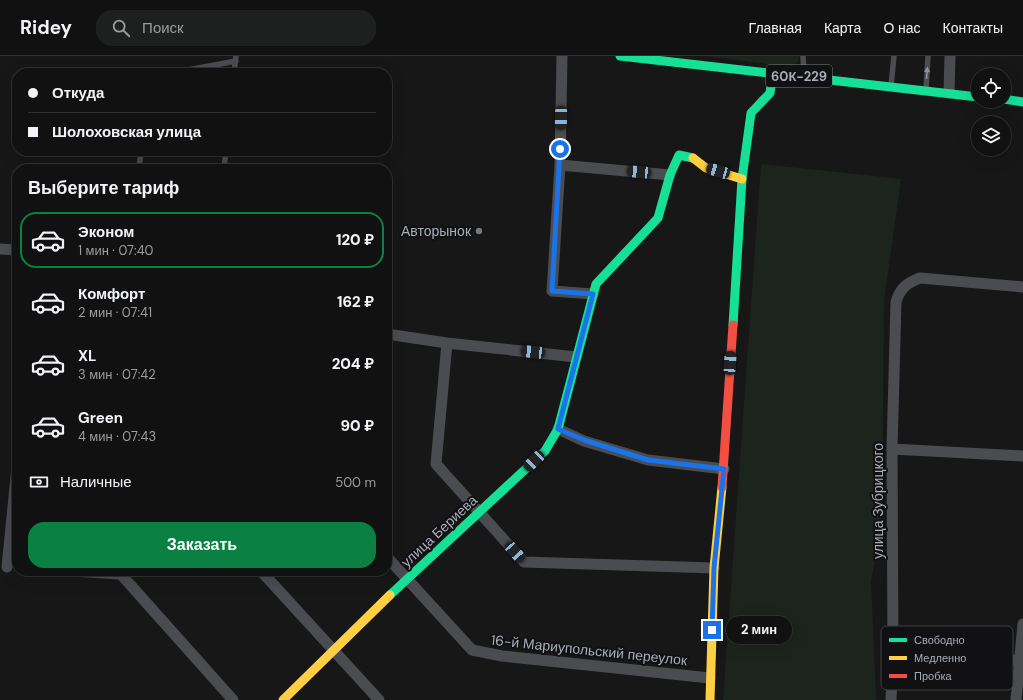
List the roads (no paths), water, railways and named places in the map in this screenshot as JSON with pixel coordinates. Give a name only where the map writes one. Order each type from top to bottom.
[{"type":"street","points":[[562,56],[560,165],[552,291],[593,294]]},
{"type":"street","name":"60К-229","points":[[620,56],[678,59],[773,73],[971,95]]},
{"type":"street","points":[[949,93],[950,56]]},
{"type":"street","points":[[710,700],[714,568],[724,469],[742,179],[751,113],[770,93],[773,73]]},
{"type":"street","points":[[1011,100],[1023,102]]},
{"type":"street","name":"улица Бериева","points":[[283,700],[407,579],[480,513],[545,451],[558,429],[596,284],[658,218],[670,175],[680,156],[695,158],[706,168],[742,179]]},
{"type":"street","points":[[560,165],[670,175]]},
{"type":"street","points":[[0,249],[12,250]]},
{"type":"street","name":"улица Зубрицкого","points":[[893,626],[892,449],[896,302],[898,294],[906,283],[920,278],[1023,287]]},
{"type":"street","points":[[392,335],[447,343],[576,357]]},
{"type":"street","points":[[447,343],[436,464],[524,562],[714,568]]},
{"type":"street","points":[[558,429],[584,440],[648,460],[724,469]]},
{"type":"street","points":[[892,449],[1023,456]]},
{"type":"street","points":[[8,567],[12,523]]},
{"type":"street","name":"16-й Мариупольский переулок","points":[[392,562],[472,650],[502,656],[710,678]]},
{"type":"street","points":[[122,576],[233,700]]},
{"type":"street","points":[[266,576],[379,700]]},
{"type":"street","points":[[1016,700],[1021,661],[1023,624]]},
{"type":"street","name":"улица Зубрицкого","points":[[892,690],[892,700]]},
{"type":"lane","points":[[804,56],[804,76]]},
{"type":"lane","points":[[891,86],[894,56]]},
{"type":"lane","points":[[926,90],[928,56]]},
{"type":"lane","points":[[193,68],[236,58],[235,68]]},
{"type":"place","name":"Авторынок","points":[[479,231]]}]
